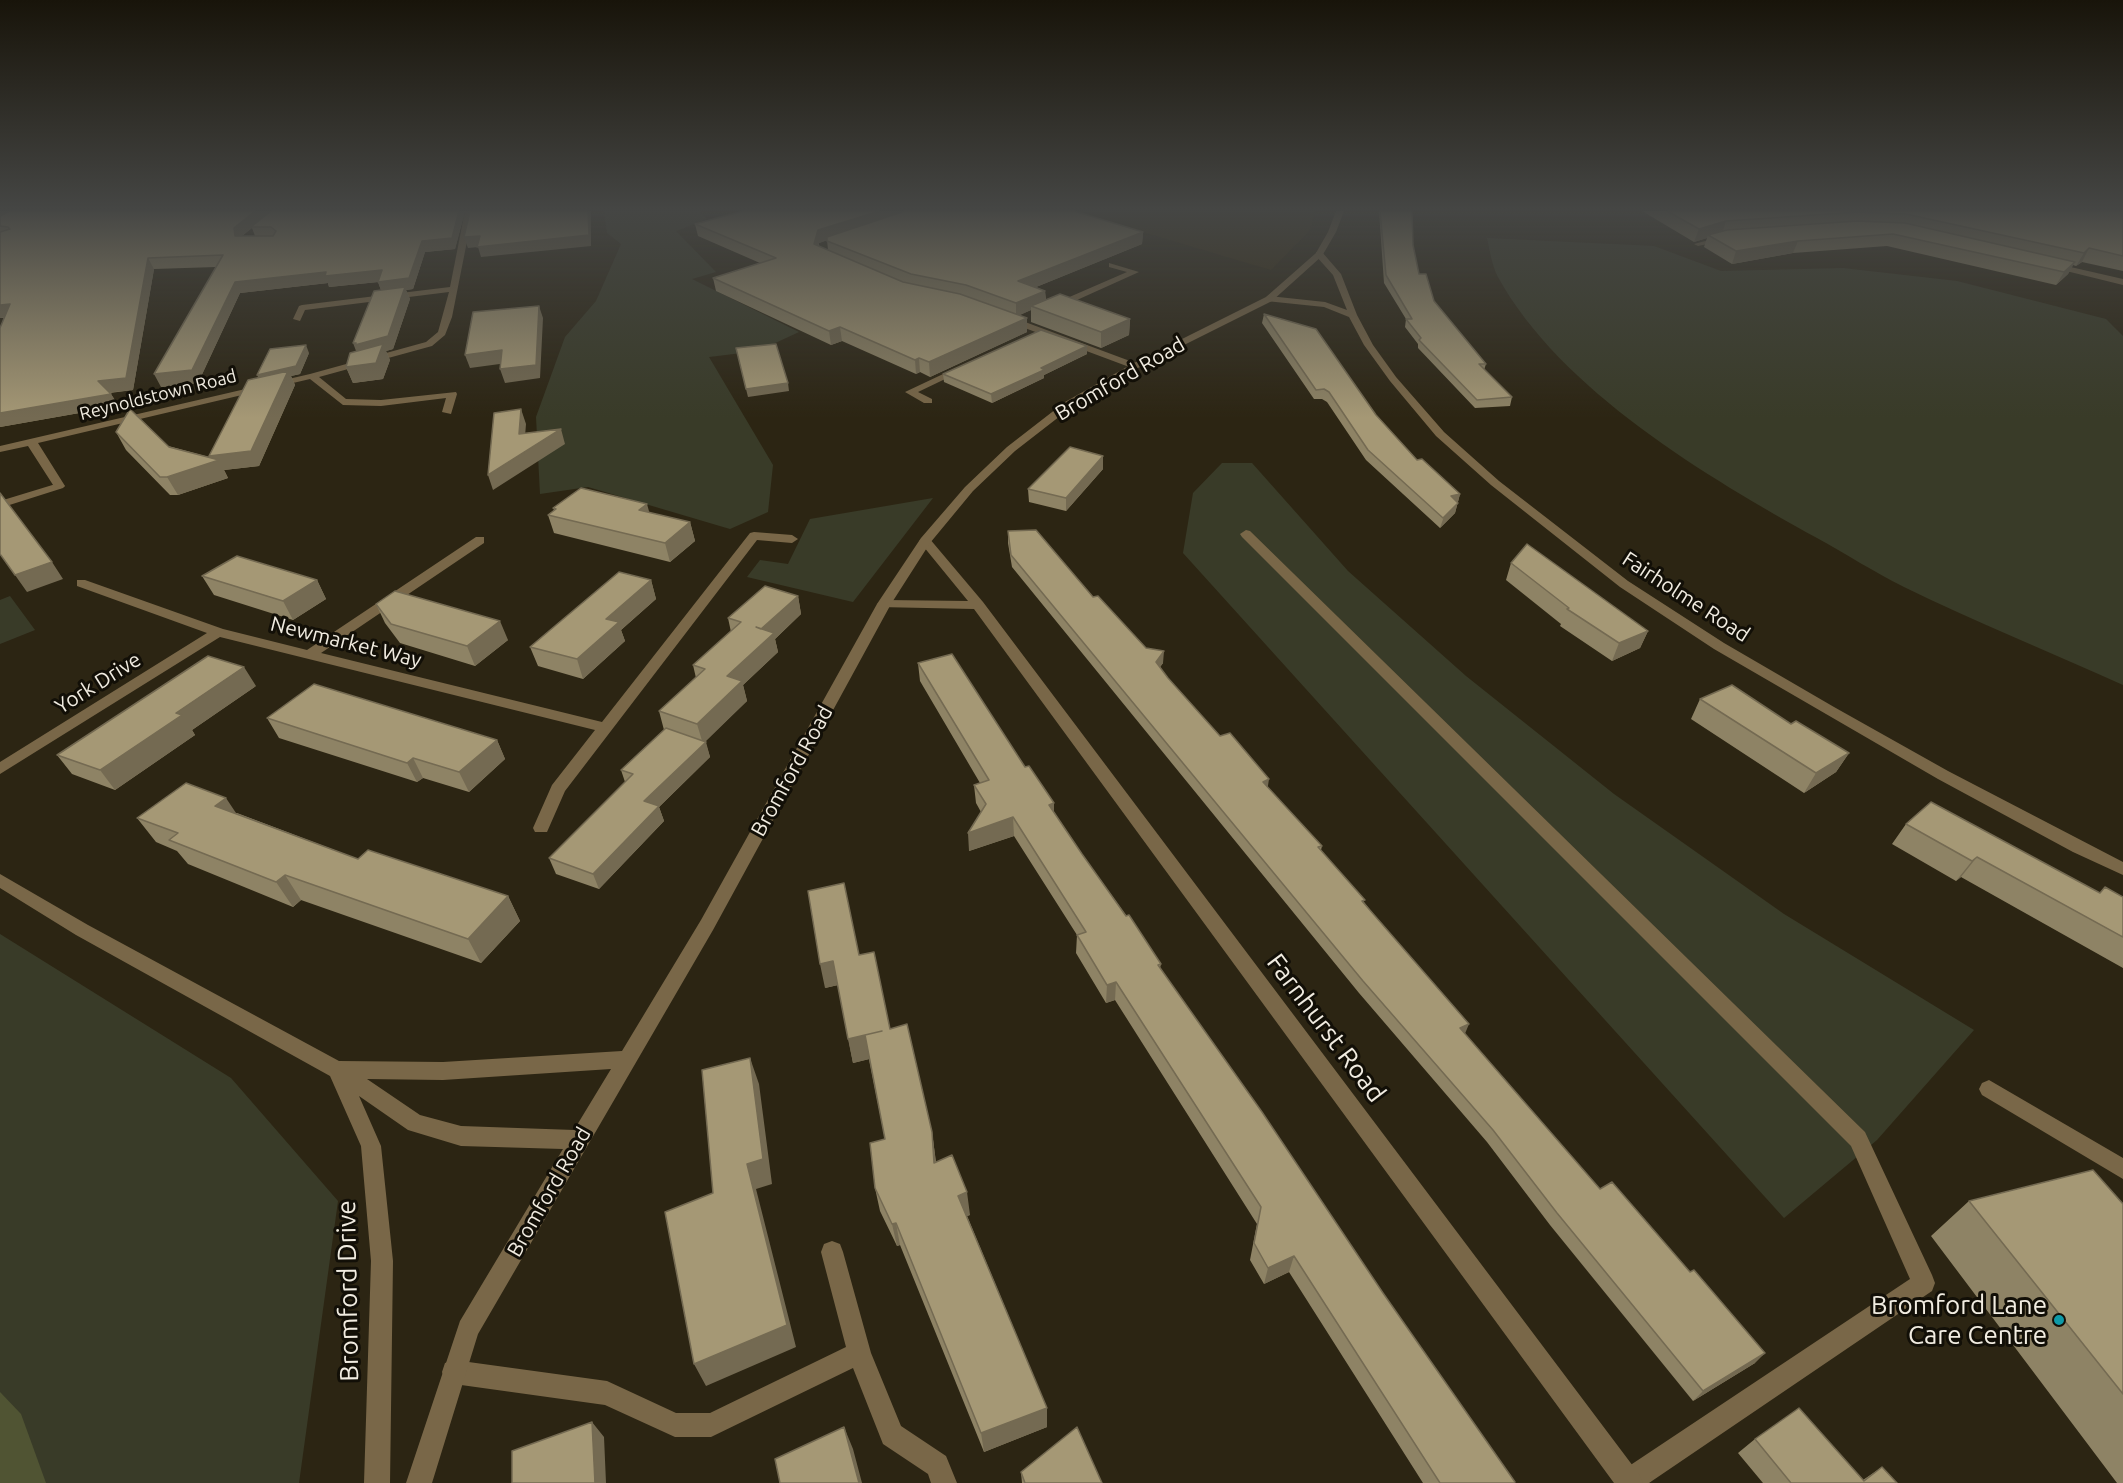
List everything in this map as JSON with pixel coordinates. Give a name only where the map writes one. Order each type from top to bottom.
[{"type":"street","name":"Reynoldstown Road","points":[[0,449],[312,376],[429,344],[442,333],[456,280]]},
{"type":"street","points":[[1039,313],[1116,280]]},
{"type":"street","name":"Bromford Road","points":[[419,1483],[468,1329],[707,925],[884,604],[925,541],[969,489],[1011,449],[1069,404],[1135,366],[1269,299],[1290,280]]},
{"type":"street","name":"Fairholme Road","points":[[1339,280],[1353,315],[1393,379],[1440,434],[1495,483],[1624,584],[1719,646],[1857,726],[2079,848],[2123,868]]},
{"type":"street","points":[[297,320],[302,308],[454,290]]},
{"type":"street","points":[[1269,299],[1325,304],[1353,315]]},
{"type":"street","points":[[996,314],[1135,366]]},
{"type":"street","points":[[1018,322],[1029,317]]},
{"type":"street","points":[[1029,337],[1040,332]]},
{"type":"street","points":[[928,401],[910,392],[975,362]]},
{"type":"street","points":[[312,376],[343,402],[381,403],[452,394],[447,412]]},
{"type":"street","points":[[0,505],[59,486],[32,443]]},
{"type":"street","points":[[1246,534],[1858,1138],[1924,1283],[1629,1482]]},
{"type":"street","points":[[541,828],[558,789],[754,536],[792,539]]},
{"type":"street","points":[[309,655],[480,540]]},
{"type":"street","name":"Farnhurst Road","points":[[925,541],[978,605],[1629,1482]]},
{"type":"street","name":"Newmarket Way","points":[[81,583],[218,632],[605,728]]},
{"type":"street","points":[[884,604],[978,605]]},
{"type":"street","name":"York Drive","points":[[0,769],[218,632]]},
{"type":"street","points":[[0,880],[82,930],[337,1070],[416,1123],[461,1136],[579,1140]]},
{"type":"street","points":[[337,1070],[443,1071],[626,1059]]},
{"type":"street","name":"Bromford Drive","points":[[337,1070],[371,1146],[382,1261],[377,1483]]},
{"type":"street","points":[[1989,1089],[2123,1169]]},
{"type":"street","points":[[832,1252],[858,1353],[892,1435],[937,1465],[944,1483]]},
{"type":"street","points":[[454,1372],[607,1393],[675,1425],[711,1425],[858,1353]]},
{"type":"green space","points":[[605,280],[694,280],[799,332],[758,351],[709,357],[773,465],[768,512],[730,529],[588,487],[540,494],[536,417],[565,337],[596,301]]},
{"type":"green space","points":[[1500,280],[1950,280],[2106,319],[2123,336],[2123,685],[1893,581],[1729,487],[1640,427],[1597,393],[1559,357],[1525,318]]},
{"type":"green space","points":[[1222,463],[1252,463],[1348,571],[1466,676],[1614,794],[1784,914],[1974,1030],[1877,1140],[1784,1218],[1183,553],[1193,493]]},
{"type":"green space","points":[[933,498],[853,602],[747,577],[760,560],[788,564],[810,519]]},
{"type":"green space","points":[[10,596],[35,630],[0,644],[0,600]]},
{"type":"green space","points":[[0,934],[231,1078],[338,1201],[299,1483],[0,1483]]},
{"type":"green space","points":[[0,1392],[21,1414],[46,1483],[0,1483]]},
{"type":"building","points":[[0,280],[144,280],[126,378],[98,381],[111,394],[0,413],[0,328],[10,304],[0,305]]},
{"type":"building","points":[[208,280],[251,280],[235,282],[192,370],[154,374]]},
{"type":"building","points":[[718,280],[899,280],[960,294],[1027,318],[929,362],[919,358],[915,360],[840,327],[829,331]]},
{"type":"building","points":[[942,280],[1020,280],[1018,281],[1045,291],[1016,303],[966,285]]},
{"type":"building","points":[[1389,280],[1428,280],[1434,301],[1486,364],[1479,364],[1512,397],[1477,400],[1419,340],[1421,338],[1406,319],[1412,319]]},
{"type":"building","points":[[405,287],[388,336],[355,345],[356,343],[353,343],[374,291]]},
{"type":"building","points":[[1060,294],[1130,319],[1101,332],[1031,306]]},
{"type":"building","points":[[539,306],[536,365],[500,369],[502,350],[465,355],[473,312]]},
{"type":"building","points":[[1264,314],[1316,329],[1376,415],[1417,460],[1422,459],[1460,494],[1451,496],[1458,503],[1443,518],[1368,450],[1329,392],[1324,389],[1316,390]]},
{"type":"building","points":[[1041,330],[1087,346],[1041,368],[1044,370],[991,394],[943,374]]},
{"type":"building","points":[[383,344],[376,363],[346,367],[350,353]]},
{"type":"building","points":[[776,344],[788,383],[746,389],[736,348]]},
{"type":"building","points":[[306,345],[296,366],[257,375],[270,349]]},
{"type":"building","points":[[288,371],[251,451],[209,456],[248,380]]},
{"type":"building","points":[[130,409],[169,447],[219,460],[167,477],[160,477],[116,432]]},
{"type":"building","points":[[521,409],[519,434],[561,429],[488,475],[494,413]]},
{"type":"building","points":[[1070,447],[1103,456],[1066,498],[1028,489]]},
{"type":"building","points":[[581,488],[647,504],[639,510],[690,522],[665,543],[548,515],[556,509],[553,508]]},
{"type":"building","points":[[0,493],[52,562],[15,575],[0,554]]},
{"type":"building","points":[[1036,530],[1093,597],[1098,596],[1146,648],[1164,651],[1156,662],[1168,678],[1220,736],[1230,733],[1269,779],[1263,782],[1322,846],[1318,847],[1365,900],[1362,901],[1469,1024],[1460,1028],[1600,1189],[1612,1182],[1690,1272],[1694,1270],[1765,1353],[1703,1391],[1557,1213],[1493,1130],[1363,981],[1011,555],[1008,531]]},
{"type":"building","points":[[1527,544],[1648,631],[1619,643],[1567,609],[1569,608],[1511,563]]},
{"type":"building","points":[[237,556],[317,580],[283,601],[202,576]]},
{"type":"building","points":[[619,572],[651,580],[606,619],[619,622],[577,659],[530,647]]},
{"type":"building","points":[[765,586],[798,596],[761,629],[774,633],[727,676],[742,681],[697,724],[659,711],[705,669],[693,665],[741,622],[728,618]]},
{"type":"building","points":[[395,591],[500,621],[467,646],[391,624],[376,604]]},
{"type":"building","points":[[952,654],[1025,767],[1029,766],[1054,803],[1049,805],[1082,854],[1126,916],[1129,915],[1161,964],[1158,965],[1262,1112],[1514,1483],[1440,1483],[1294,1256],[1268,1268],[1254,1243],[1261,1207],[1116,982],[1107,985],[1077,935],[1086,932],[1013,817],[968,833],[986,804],[974,785],[989,780],[918,663]]},
{"type":"building","points":[[208,656],[244,667],[176,713],[182,715],[100,770],[57,755]]},
{"type":"building","points":[[314,684],[497,740],[459,772],[413,758],[407,763],[267,718]]},
{"type":"building","points":[[1732,685],[1791,724],[1796,721],[1849,753],[1816,773],[1700,699]]},
{"type":"building","points":[[666,728],[706,742],[644,801],[659,806],[593,874],[549,858],[633,774],[621,770]]},
{"type":"building","points":[[186,783],[226,798],[215,806],[358,859],[368,850],[508,896],[468,939],[285,875],[276,882],[169,840],[178,833],[137,818]]},
{"type":"building","points":[[1931,802],[2100,893],[2105,887],[2123,897],[2123,937],[1977,857],[1972,861],[1906,824]]},
{"type":"building","points":[[844,883],[859,955],[874,952],[890,1029],[907,1024],[932,1132],[934,1163],[952,1155],[967,1192],[958,1196],[1047,1408],[981,1433],[896,1223],[892,1224],[875,1188],[870,1143],[885,1139],[865,1035],[848,1039],[833,961],[820,964],[808,891]]},
{"type":"building","points":[[750,1058],[763,1159],[747,1164],[787,1325],[694,1364],[665,1212],[713,1193],[702,1070]]},
{"type":"building","points":[[2093,1170],[2123,1204],[2123,1394],[1969,1201]]},
{"type":"building","points":[[1799,1408],[1864,1481],[1882,1467],[1897,1483],[1791,1483],[1755,1439]]},
{"type":"building","points":[[592,1422],[595,1483],[512,1483],[512,1451]]},
{"type":"building","points":[[844,1427],[859,1483],[780,1483],[775,1459]]},
{"type":"building","points":[[1077,1427],[1102,1483],[1025,1483],[1021,1472]]},
{"type":"place","name":"Bromford Lane Care Centre","points":[[2059,1320]]}]
